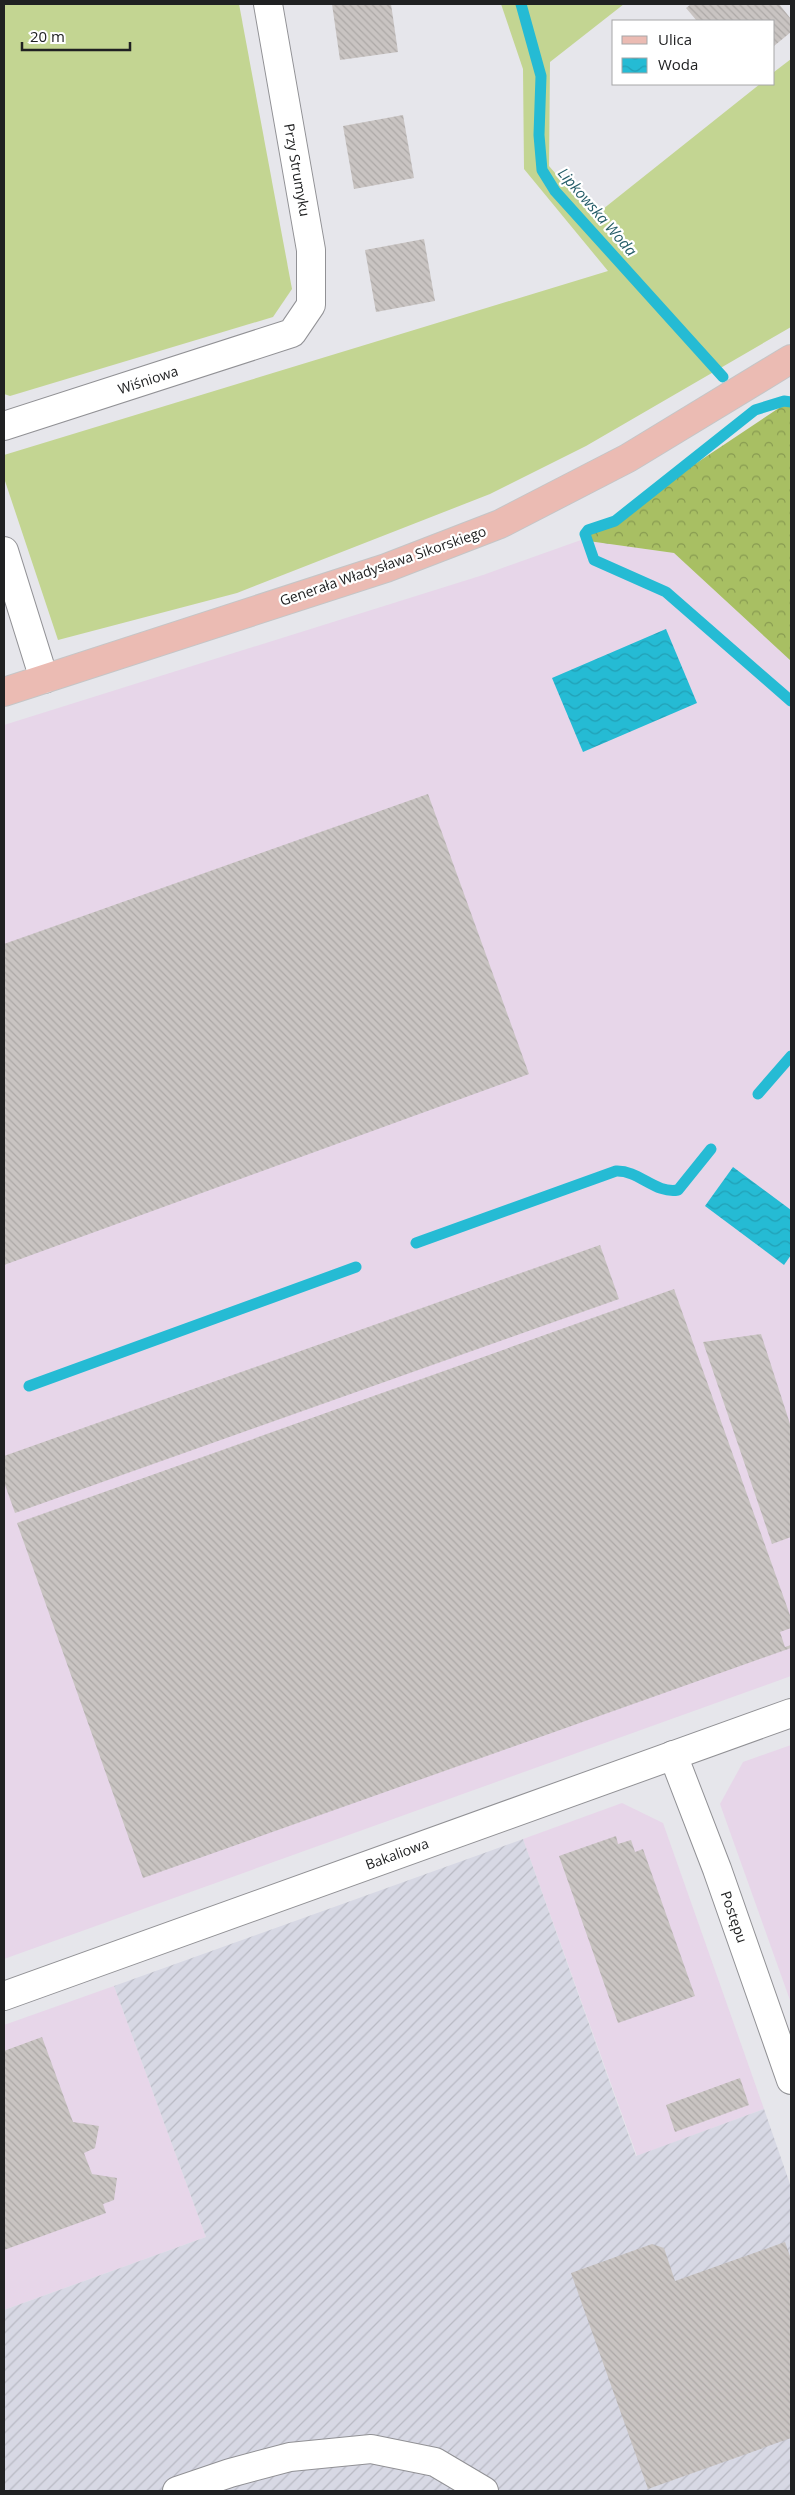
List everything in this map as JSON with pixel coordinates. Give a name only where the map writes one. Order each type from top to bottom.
[{"type":"main road","name":"Generała Władysława Sikorskiego","points":[[4,692],[386,568],[500,524],[628,458],[791,358]]},
{"type":"street","name":"Przy Strumyku","points":[[268,4],[311,250],[310,305],[292,333]]},
{"type":"street","name":"Wiśniowa","points":[[4,426],[292,333]]},
{"type":"street","points":[[4,551],[44,679]]},
{"type":"street","name":"Bakaliowa","points":[[4,1996],[791,1713]]},
{"type":"street","name":"Postępu","points":[[674,1755],[717,1868],[791,2080]]},
{"type":"street","points":[[177,2491],[230,2473],[290,2457],[371,2449],[435,2462],[484,2491]]},
{"type":"shaded area","points":[[581,540],[674,553],[791,661],[791,1676],[4,1959],[4,725],[483,575]]},
{"type":"shaded area","points":[[791,1745],[791,2003],[720,1804],[743,1762]]},
{"type":"shaded area","points":[[622,1803],[663,1823],[764,2109],[637,2156],[523,1839]]},
{"type":"shaded area","points":[[523,1839],[636,2156],[764,2109],[791,2187],[791,2491],[4,2491],[4,2310],[206,2237],[114,1986]]},
{"type":"shaded area","points":[[114,1986],[206,2237],[4,2310],[4,2025]]},
{"type":"green space","points":[[4,4],[239,4],[292,289],[273,317],[10,396],[4,394]]},
{"type":"green space","points":[[501,4],[624,4],[550,62],[549,166],[593,217],[759,85],[775,85],[775,71],[791,59],[791,327],[586,446],[490,494],[237,593],[58,640],[4,478],[4,455],[608,271],[524,169],[523,69]]},
{"type":"green space","points":[[791,400],[791,661],[674,553],[581,540]]},
{"type":"water","points":[[666,629],[697,703],[583,752],[552,678]]},
{"type":"water","points":[[733,1167],[791,1210],[791,1255],[784,1265],[705,1206]]},
{"type":"building","points":[[332,4],[391,4],[398,52],[340,60]]},
{"type":"building","points":[[691,4],[779,4],[791,19],[791,32],[775,45],[775,20],[696,20],[686,8]]},
{"type":"building","points":[[403,115],[414,178],[354,189],[343,126]]},
{"type":"building","points":[[424,239],[435,301],[376,312],[365,250]]},
{"type":"building","points":[[428,794],[529,1074],[4,1265],[4,944]]},
{"type":"building","points":[[600,1245],[619,1299],[15,1513],[4,1482],[4,1456]]},
{"type":"building","points":[[674,1289],[791,1618],[791,1628],[780,1632],[785,1647],[791,1645],[791,1648],[143,1878],[17,1523]]},
{"type":"building","points":[[761,1334],[791,1427],[791,1537],[772,1544],[703,1342]]},
{"type":"building","points":[[616,1836],[618,1844],[631,1840],[635,1852],[643,1849],[695,1996],[618,2023],[559,1856]]},
{"type":"building","points":[[42,2037],[73,2122],[99,2126],[95,2148],[84,2153],[92,2174],[117,2178],[114,2200],[103,2204],[106,2213],[4,2250],[4,2051]]},
{"type":"building","points":[[740,2078],[749,2105],[675,2132],[666,2105]]},
{"type":"building","points":[[785,2242],[791,2259],[791,2438],[648,2489],[571,2273],[652,2244],[664,2248],[675,2281]]},
{"type":"waterway","name":"Lipkowska Woda","points":[[521,4],[541,76],[539,135],[542,170],[555,191],[723,377]]},
{"type":"waterway","points":[[791,402],[784,401],[755,410],[615,521],[588,530],[585,534],[594,560],[666,592],[791,701]]},
{"type":"waterway","points":[[758,1094],[791,1056]]},
{"type":"waterway","points":[[416,1243],[616,1171],[632,1174],[662,1189],[678,1190],[711,1149]]},
{"type":"waterway","points":[[29,1386],[356,1267]]}]
